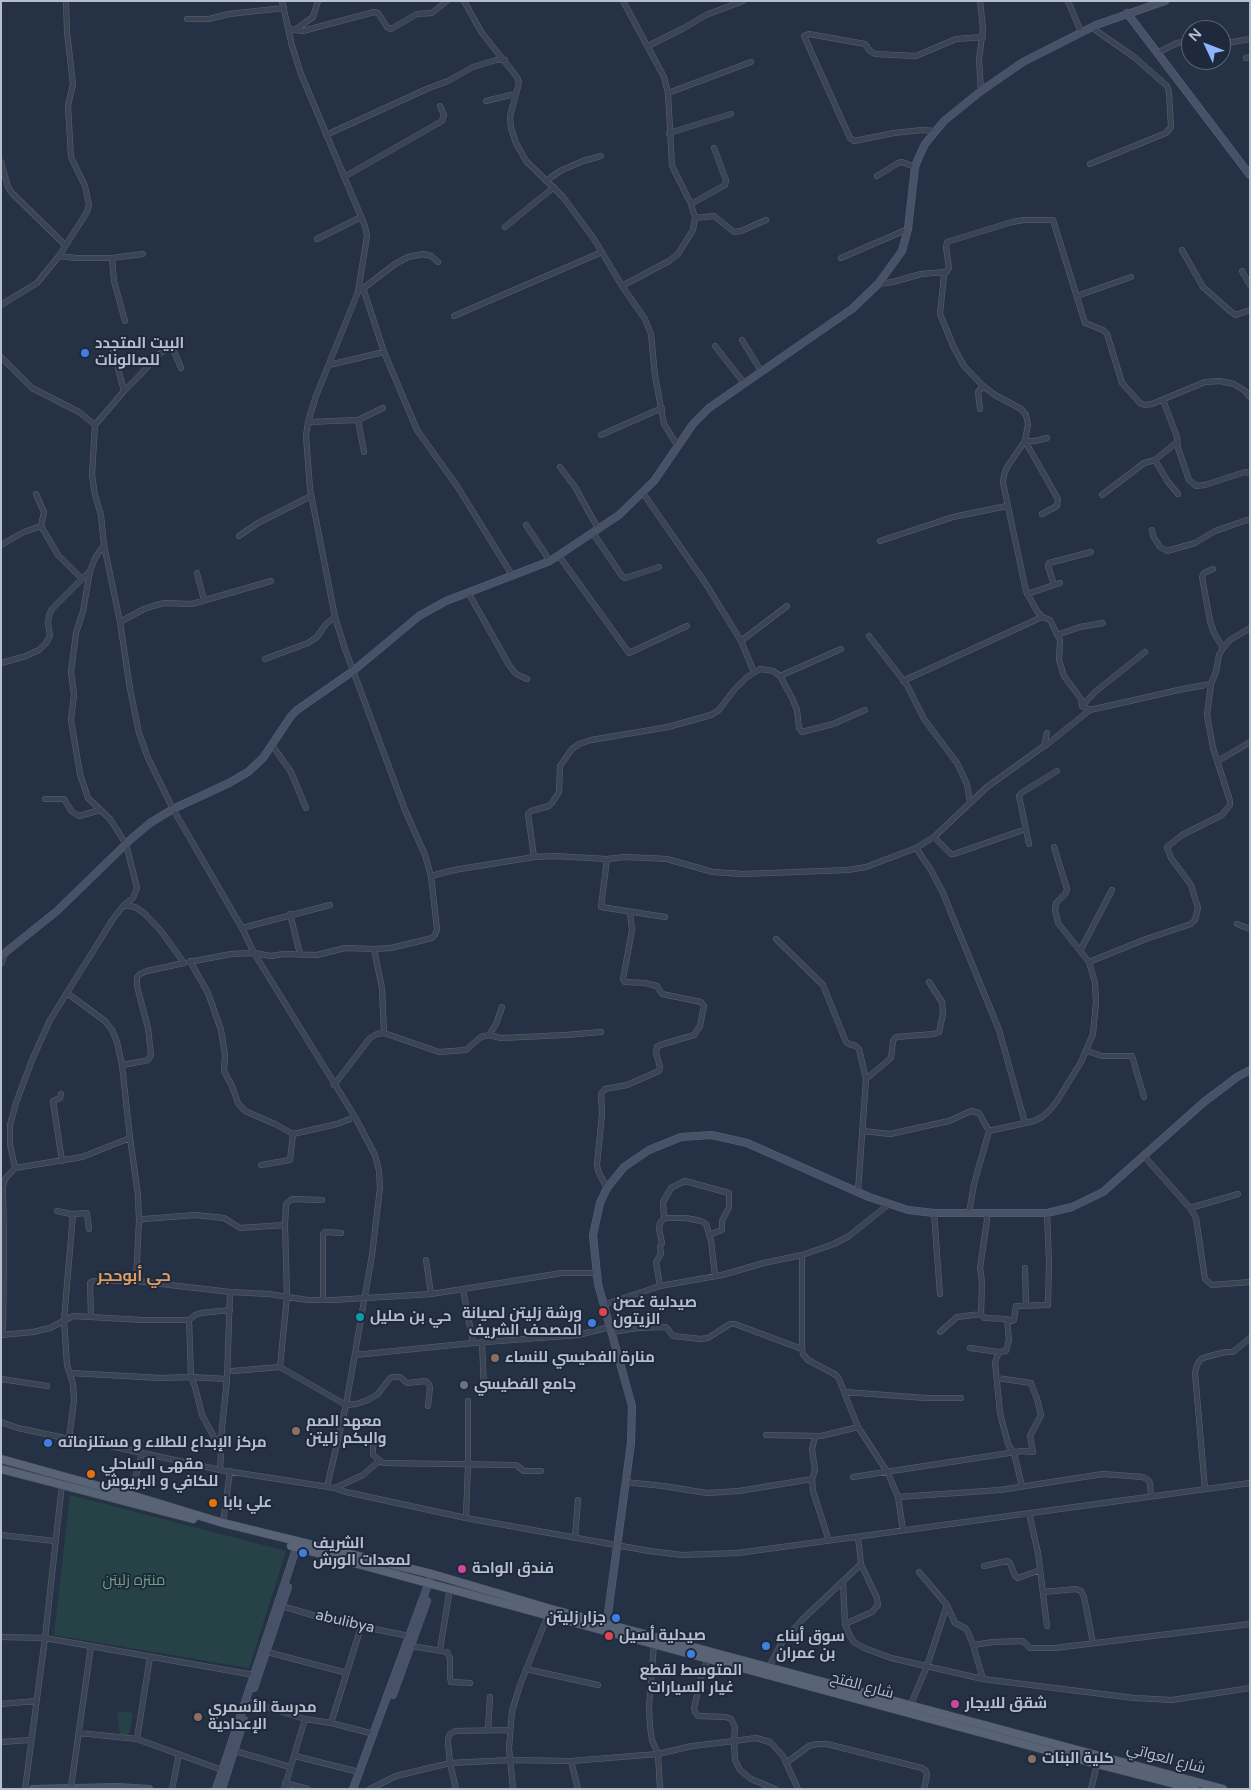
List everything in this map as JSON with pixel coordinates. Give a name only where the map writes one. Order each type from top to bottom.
[{"type":"main road","name":"شارع العواتي","points":[[1,1459],[131,1495],[300,1546],[433,1579],[709,1655],[769,1667],[911,1704],[1156,1775],[1223,1789]]},
{"type":"main road","points":[[1,1468],[300,1546]]},
{"type":"main road","name":"شارع الفتح","points":[[433,1579],[450,1588],[548,1615],[606,1627],[654,1644],[709,1655],[1097,1764],[1156,1775],[1195,1789]]},
{"type":"main road","points":[[989,1734],[991,1726]]},
{"type":"street","points":[[1,305],[38,283],[59,256],[87,212],[89,205],[85,186],[71,157],[68,106],[73,84],[67,32],[66,1]]},
{"type":"street","points":[[122,1065],[148,1060],[151,1055],[148,1028],[137,986],[137,977],[140,974],[190,961],[231,954],[254,952],[271,956],[317,955],[345,948],[391,948],[432,938],[437,929],[431,876],[423,850],[405,810],[335,617],[311,496],[306,436],[308,422],[329,365],[361,290],[367,236],[361,217],[301,74],[282,1]]},
{"type":"street","points":[[295,30],[313,17],[318,1]]},
{"type":"street","points":[[288,29],[312,29],[374,12],[378,13],[387,27],[391,29],[417,14],[432,13],[447,1]]},
{"type":"street","points":[[464,1],[482,33],[517,77],[519,83],[510,116],[511,128],[516,143],[526,161],[563,197],[646,319],[651,334],[655,376],[664,424],[677,445]]},
{"type":"street","points":[[622,286],[669,261],[678,254],[693,230],[695,218],[691,204],[672,166],[668,93],[664,77],[623,1]]},
{"type":"street","points":[[648,46],[706,15],[743,1]]},
{"type":"street","points":[[980,1],[983,37],[980,60],[981,91]]},
{"type":"street","points":[[1068,1],[1081,32]]},
{"type":"street","points":[[1,964],[3,955],[57,911],[126,844],[150,824],[173,809],[248,772],[263,758],[297,710],[353,671],[419,616],[446,601],[550,561],[619,515],[654,481],[677,445],[693,424],[709,408],[852,309],[878,284],[902,251],[908,229],[915,167],[925,144],[952,114],[1023,62],[1091,27],[1126,13],[1165,1]]},
{"type":"street","points":[[186,19],[209,19],[229,14],[284,8]]},
{"type":"street","points":[[1126,13],[1249,174]]},
{"type":"street","points":[[1090,164],[1166,132],[1171,127],[1167,86],[1134,57],[1091,27]]},
{"type":"street","points":[[935,131],[922,130],[894,133],[854,141],[850,138],[804,36],[810,34],[865,44],[875,54],[916,56],[956,39],[983,37]]},
{"type":"street","points":[[1231,42],[1250,39]]},
{"type":"street","points":[[1157,53],[1176,42],[1181,42]]},
{"type":"street","points":[[326,135],[473,68],[496,60],[505,60]]},
{"type":"street","points":[[668,93],[750,62]]},
{"type":"street","points":[[486,101],[515,94]]},
{"type":"street","points":[[344,177],[442,121],[444,115],[440,106]]},
{"type":"street","points":[[669,133],[731,114]]},
{"type":"street","points":[[691,204],[725,185],[726,180],[714,148]]},
{"type":"street","points":[[546,181],[575,164],[601,156]]},
{"type":"street","points":[[1,162],[8,187],[12,193],[65,245]]},
{"type":"street","points":[[877,176],[898,163],[915,167]]},
{"type":"street","points":[[505,227],[554,187]]},
{"type":"street","points":[[695,218],[714,216],[734,232],[741,231],[766,220]]},
{"type":"street","points":[[317,239],[361,217]]},
{"type":"street","points":[[1082,706],[1081,699],[1064,676],[1060,667],[1060,640],[1050,620],[1042,617],[1027,594],[1007,506],[1004,474],[1025,441],[1028,424],[1026,415],[1021,409],[995,395],[964,366],[940,314],[941,295],[946,272],[950,268],[946,248],[949,241],[1024,220],[1053,220],[1085,323],[1103,330],[1107,334],[1122,383],[1140,403],[1145,405],[1163,400],[1205,382],[1220,381],[1234,384],[1245,391],[1250,397]]},
{"type":"street","points":[[841,258],[908,229]]},
{"type":"street","points":[[1182,250],[1203,287],[1230,311],[1236,315],[1250,310]]},
{"type":"street","points":[[454,316],[602,252]]},
{"type":"street","points":[[59,256],[112,258],[143,254]]},
{"type":"street","points":[[361,290],[395,264],[408,257],[423,254],[431,256],[438,262]]},
{"type":"street","points":[[112,258],[114,281],[125,322]]},
{"type":"street","points":[[1242,271],[1250,285]]},
{"type":"street","points":[[878,284],[922,274],[946,272]]},
{"type":"street","points":[[1077,296],[1131,277]]},
{"type":"street","points":[[361,290],[384,352],[417,430],[457,486],[512,575]]},
{"type":"street","points":[[742,340],[761,371]]},
{"type":"street","points":[[112,346],[124,391]]},
{"type":"street","points":[[715,346],[744,383]]},
{"type":"street","points":[[181,368],[174,351],[168,348],[157,356],[95,425],[92,475],[95,495],[102,515],[104,545],[120,622],[124,656],[139,732],[148,758],[173,809],[254,952],[355,1117],[375,1155],[379,1179],[376,1230],[346,1405],[327,1487]]},
{"type":"street","points":[[329,365],[384,352]]},
{"type":"street","points":[[1,357],[32,388],[71,407],[95,425]]},
{"type":"street","points":[[980,409],[978,392],[984,386]]},
{"type":"street","points":[[1163,400],[1178,442],[1186,473],[1189,480],[1196,486],[1245,472],[1250,473]]},
{"type":"street","points":[[308,422],[358,420],[383,408]]},
{"type":"street","points":[[601,434],[662,408]]},
{"type":"street","points":[[358,420],[364,452]]},
{"type":"street","points":[[1025,441],[1047,438]]},
{"type":"street","points":[[1025,441],[1058,499],[1057,506],[1042,514]]},
{"type":"street","points":[[1102,495],[1144,463],[1155,460],[1178,442]]},
{"type":"street","points":[[1155,460],[1168,482],[1178,494]]},
{"type":"street","points":[[560,468],[575,487],[596,532],[617,569],[625,578],[659,567]]},
{"type":"street","points":[[643,493],[706,584],[740,641],[754,672]]},
{"type":"street","points":[[36,494],[44,512],[41,526],[58,556],[82,579]]},
{"type":"street","points":[[239,536],[258,523],[311,496]]},
{"type":"street","points":[[880,541],[953,517],[1007,506]]},
{"type":"street","points":[[1152,530],[1153,536],[1160,547],[1167,551],[1194,543],[1215,531],[1250,518]]},
{"type":"street","points":[[526,525],[550,561]]},
{"type":"street","points":[[1,545],[24,532],[41,526]]},
{"type":"street","points":[[15,1168],[10,1134],[16,1103],[50,1020],[113,919],[124,905],[133,898],[137,888],[126,844],[110,818],[88,798],[85,792],[71,720],[74,694],[71,672],[76,633],[84,611],[90,571],[95,558],[104,545]]},
{"type":"street","points":[[1054,585],[1048,563],[1091,552]]},
{"type":"street","points":[[559,556],[629,653],[687,626]]},
{"type":"street","points":[[1213,569],[1204,572],[1202,577],[1210,621],[1214,633],[1223,648]]},
{"type":"street","points":[[1,663],[26,656],[39,650],[46,643],[50,636],[49,615],[52,609],[90,571]]},
{"type":"street","points":[[197,573],[204,600]]},
{"type":"street","points":[[120,622],[153,606],[164,603],[192,604],[272,580]]},
{"type":"street","points":[[1027,594],[1060,583]]},
{"type":"street","points":[[468,592],[509,665],[516,674],[527,679]]},
{"type":"street","points":[[740,641],[787,606]]},
{"type":"street","points":[[265,658],[308,643],[317,637],[326,624],[335,617]]},
{"type":"street","points":[[904,681],[1042,617]]},
{"type":"street","points":[[1057,635],[1080,627],[1103,624]]},
{"type":"street","points":[[1089,962],[1146,939],[1191,924],[1195,920],[1198,908],[1191,885],[1171,858],[1167,847],[1182,835],[1228,810],[1230,801],[1209,729],[1207,715],[1211,684],[1216,672],[1219,655],[1230,640],[1250,628]]},
{"type":"street","points":[[869,636],[904,681],[924,719],[957,763],[967,784],[970,802]]},
{"type":"street","points":[[780,676],[841,649]]},
{"type":"street","points":[[1082,706],[1094,692],[1145,652]]},
{"type":"street","points":[[534,857],[528,814],[531,811],[549,806],[558,795],[560,766],[572,748],[579,744],[591,740],[668,727],[710,715],[719,710],[734,690],[760,669],[773,671],[780,676],[797,710],[799,728],[802,732],[833,724],[865,710]]},
{"type":"street","points":[[431,876],[454,870],[534,857],[579,856],[607,859],[626,857],[667,859],[713,872],[743,874],[848,870],[866,867],[916,848],[934,837],[970,802],[1004,773],[1044,746],[1090,710],[1211,684]]},
{"type":"street","points":[[1082,706],[1090,710]]},
{"type":"street","points":[[1044,746],[1047,733]]},
{"type":"street","points":[[1218,761],[1250,742]]},
{"type":"street","points":[[272,745],[291,772],[306,808]]},
{"type":"street","points":[[1029,844],[1019,796],[1057,771]]},
{"type":"street","points":[[45,799],[64,799],[72,812],[79,816],[100,810]]},
{"type":"street","points":[[934,837],[951,854],[954,854],[1026,829]]},
{"type":"street","points":[[989,1131],[1025,1123],[1042,1117],[1050,1110],[1062,1095],[1087,1051],[1096,1019],[1095,984],[1089,962],[1056,918],[1056,903],[1066,893],[1067,889],[1054,847]]},
{"type":"street","points":[[916,848],[931,870],[943,893],[999,1030],[1025,1123]]},
{"type":"street","points":[[607,859],[600,906],[604,909],[665,917]]},
{"type":"street","points":[[1080,950],[1112,890]]},
{"type":"street","points":[[124,905],[135,907],[144,913],[161,931],[184,963]]},
{"type":"street","points":[[242,928],[330,905]]},
{"type":"street","points":[[607,1188],[598,1171],[597,1164],[602,1114],[601,1094],[605,1089],[627,1085],[659,1071],[657,1047],[694,1035],[700,1026],[704,1006],[700,1002],[662,994],[656,986],[646,983],[625,982],[632,930],[630,912]]},
{"type":"street","points":[[290,914],[300,954]]},
{"type":"street","points":[[1237,924],[1250,929]]},
{"type":"street","points":[[776,939],[823,985],[846,1042],[859,1049],[866,1079],[858,1192]]},
{"type":"street","points":[[374,949],[382,988],[384,1032]]},
{"type":"street","points":[[190,961],[208,993],[218,1021],[224,1042],[224,1071],[238,1103],[246,1111],[293,1134],[337,1124],[355,1117]]},
{"type":"street","points":[[866,1079],[891,1058],[893,1041],[896,1037],[939,1032],[943,1014],[942,1002],[928,982]]},
{"type":"street","points":[[67,993],[96,1013],[109,1026],[117,1042],[122,1065],[138,1195],[139,1221],[136,1281]]},
{"type":"street","points":[[489,1035],[496,1024],[502,1006]]},
{"type":"street","points":[[334,1085],[370,1038],[384,1032],[439,1052],[466,1050],[481,1037],[489,1035],[501,1038],[600,1032]]},
{"type":"street","points":[[1087,1051],[1102,1056],[1132,1056],[1144,1097]]},
{"type":"street","points":[[606,1627],[631,1443],[632,1406],[603,1305],[596,1273],[593,1235],[600,1203],[607,1188],[624,1167],[649,1150],[681,1137],[712,1135],[746,1142],[858,1192],[908,1210],[934,1213],[1047,1213],[1072,1207],[1103,1192],[1204,1102],[1236,1077],[1250,1070]]},
{"type":"street","points":[[62,1094],[53,1103],[62,1161]]},
{"type":"street","points":[[863,1131],[890,1134],[949,1121],[971,1111],[979,1113],[989,1131],[974,1184],[969,1213]]},
{"type":"street","points":[[260,1165],[289,1161],[293,1134]]},
{"type":"street","points":[[130,1138],[82,1157],[15,1168],[8,1174],[3,1187],[2,1335],[33,1332],[57,1325],[73,1316],[167,1321],[189,1320],[195,1314],[201,1312],[230,1310]]},
{"type":"street","points":[[1144,1156],[1190,1208],[1196,1218],[1205,1279],[1212,1285],[1250,1282]]},
{"type":"street","points":[[1,1172],[8,1174]]},
{"type":"street","points":[[660,1286],[656,1262],[661,1254],[660,1247],[662,1243],[659,1229],[660,1223],[664,1218],[663,1202],[671,1188],[685,1181],[729,1193],[729,1207],[722,1221],[722,1230],[709,1235]]},
{"type":"street","points":[[1190,1208],[1238,1194]]},
{"type":"street","points":[[280,1367],[288,1296],[286,1207],[292,1199],[322,1200]]},
{"type":"street","points":[[603,1305],[660,1286],[715,1276],[802,1255],[834,1244],[849,1236],[889,1204]]},
{"type":"street","points":[[58,1211],[73,1214],[87,1213],[90,1229]]},
{"type":"street","points":[[934,1213],[940,1294]]},
{"type":"street","points":[[986,1213],[980,1268],[982,1282],[981,1314],[984,1318],[1012,1321],[1014,1320],[1016,1306],[1046,1306],[1049,1302],[1047,1213]]},
{"type":"street","points":[[69,1439],[74,1400],[64,1320],[73,1214]]},
{"type":"street","points":[[139,1221],[195,1215],[224,1218],[240,1228],[285,1225]]},
{"type":"street","points":[[664,1218],[686,1218],[706,1224],[715,1276]]},
{"type":"street","points":[[322,1300],[323,1234],[324,1232],[342,1233]]},
{"type":"street","points":[[802,1255],[802,1349],[808,1360],[836,1375],[845,1392],[858,1427],[888,1472],[898,1498],[903,1530]]},
{"type":"street","points":[[426,1260],[431,1294]]},
{"type":"street","points":[[1025,1268],[1026,1305]]},
{"type":"street","points":[[91,1317],[90,1283],[93,1280],[136,1281],[230,1292],[288,1296],[307,1300],[364,1300],[431,1294],[562,1273],[596,1273]]},
{"type":"street","points":[[463,1289],[473,1343]]},
{"type":"street","points":[[220,1470],[220,1448],[227,1379],[230,1292]]},
{"type":"street","points":[[940,1332],[957,1317],[981,1314]]},
{"type":"street","points":[[970,1348],[999,1352],[1006,1351],[1009,1340],[1007,1319]]},
{"type":"street","points":[[189,1320],[191,1376],[196,1387],[202,1415],[220,1448]]},
{"type":"street","points":[[355,1355],[482,1342],[578,1335],[611,1329],[664,1327],[673,1336],[701,1339],[708,1338],[730,1324],[736,1324],[802,1349]]},
{"type":"street","points":[[1205,1489],[1195,1374],[1197,1365],[1201,1359],[1206,1357],[1233,1352],[1250,1338]]},
{"type":"street","points":[[482,1342],[484,1389]]},
{"type":"street","points":[[999,1352],[996,1362],[1002,1419],[1008,1444],[1014,1453],[1022,1486]]},
{"type":"street","points":[[233,1371],[280,1367],[346,1405],[368,1400],[378,1394],[390,1378],[397,1377],[407,1383],[428,1382],[430,1388],[428,1406]]},
{"type":"street","points":[[70,1373],[161,1378],[191,1376],[227,1379]]},
{"type":"street","points":[[853,1477],[1022,1451],[1032,1452],[1030,1436],[1041,1415],[1038,1399],[1031,1383],[997,1378]]},
{"type":"street","points":[[1,1379],[47,1386]]},
{"type":"street","points":[[845,1392],[926,1398],[961,1398]]},
{"type":"street","points":[[466,1518],[468,1401]]},
{"type":"street","points":[[1,1422],[18,1428],[69,1439],[230,1472],[335,1488],[466,1518],[649,1551],[682,1554],[738,1553],[829,1542],[903,1530],[1250,1483]]},
{"type":"street","points":[[766,1435],[815,1437],[858,1427]]},
{"type":"street","points":[[1,1428],[18,1428]]},
{"type":"street","points":[[376,1436],[373,1456],[383,1463],[516,1465],[524,1471],[541,1471]]},
{"type":"street","points":[[815,1437],[812,1456],[814,1498],[829,1542]]},
{"type":"street","points":[[131,1495],[142,1453]]},
{"type":"street","points":[[335,1488],[363,1475],[379,1461]]},
{"type":"street","points":[[223,1523],[230,1472]]},
{"type":"street","points":[[898,1498],[1000,1490],[1091,1475],[1143,1477],[1148,1480],[1151,1496]]},
{"type":"street","points":[[625,1482],[707,1493],[739,1491],[812,1480]]},
{"type":"street","points":[[25,1789],[45,1638],[62,1483]]},
{"type":"street","points":[[575,1538],[578,1500]]},
{"type":"street","points":[[1029,1513],[1040,1570],[1047,1626]]},
{"type":"street","points":[[1,1535],[55,1541]]},
{"type":"street","points":[[845,1624],[872,1612],[878,1605],[877,1598],[861,1564],[858,1537]]},
{"type":"street","points":[[222,1789],[300,1546]]},
{"type":"street","points":[[216,1789],[300,1546]]},
{"type":"street","points":[[984,1566],[1007,1561],[1018,1578],[1040,1570]]},
{"type":"street","points":[[769,1667],[782,1642],[803,1619],[861,1564]]},
{"type":"street","points":[[919,1572],[947,1605],[953,1619],[958,1625],[965,1628],[973,1645],[983,1679]]},
{"type":"street","points":[[353,1789],[409,1636],[433,1579]]},
{"type":"street","points":[[358,1789],[411,1646],[433,1579]]},
{"type":"street","points":[[843,1581],[843,1611],[845,1624],[850,1636],[854,1642],[864,1648],[891,1658],[983,1679],[1077,1692],[1154,1699],[1172,1700],[1250,1688]]},
{"type":"street","points":[[440,1650],[450,1588]]},
{"type":"street","points":[[1043,1592],[1076,1589],[1081,1591],[1084,1597],[1093,1643]]},
{"type":"street","points":[[911,1704],[927,1666],[947,1605]]},
{"type":"street","name":"abulibya","points":[[282,1606],[329,1620],[409,1636]]},
{"type":"street","points":[[513,1789],[510,1760],[512,1711],[526,1669],[548,1615]]},
{"type":"street","points":[[973,1645],[1023,1641],[1030,1648],[1055,1648],[1250,1624]]},
{"type":"street","points":[[331,1723],[361,1627]]},
{"type":"street","points":[[1,1637],[45,1638],[254,1675]]},
{"type":"street","points":[[654,1644],[649,1707],[652,1740],[658,1754],[660,1789]]},
{"type":"street","points":[[71,1787],[91,1646]]},
{"type":"street","points":[[411,1646],[445,1651],[448,1654],[451,1682],[470,1684]]},
{"type":"street","points":[[267,1652],[347,1673]]},
{"type":"street","points":[[709,1655],[702,1674],[694,1708],[695,1712],[698,1716],[726,1717],[731,1719],[735,1727],[735,1760],[740,1770],[751,1779],[770,1788]]},
{"type":"street","points":[[137,1739],[150,1657]]},
{"type":"street","points":[[526,1669],[598,1685]]},
{"type":"street","points":[[488,1730],[490,1696]]},
{"type":"street","points":[[1,1704],[36,1701]]},
{"type":"street","points":[[250,1702],[305,1719],[331,1723],[374,1734]]},
{"type":"street","points":[[305,1719],[285,1786],[308,1789]]},
{"type":"street","points":[[456,1789],[450,1763],[448,1738],[450,1734],[456,1731],[510,1730]]},
{"type":"street","points":[[79,1732],[137,1739],[222,1770]]},
{"type":"street","points":[[370,1789],[396,1776],[450,1763],[510,1760],[571,1761],[658,1754],[692,1746],[756,1738],[770,1742],[779,1750],[798,1789]]},
{"type":"street","points":[[1,1742],[30,1740]]},
{"type":"street","points":[[786,1763],[798,1752],[809,1746],[827,1744],[922,1768],[926,1771],[927,1775],[924,1789]]},
{"type":"street","points":[[235,1752],[290,1768]]},
{"type":"street","points":[[172,1789],[179,1754]]},
{"type":"street","points":[[295,1756],[359,1772]]},
{"type":"street","points":[[571,1761],[578,1789]]},
{"type":"street","points":[[1091,1789],[1097,1764]]},
{"type":"street","points":[[33,1789],[71,1787],[149,1789]]},
{"type":"green space","name":"منتزه زليتن","points":[[70,1495],[286,1551],[249,1668],[54,1635]]},
{"type":"green space","points":[[117,1711],[133,1713],[129,1736],[120,1734]]},
{"type":"place","name":"البيت المتجدد للصالونات","points":[[85,353]]},
{"type":"place","name":"صيدلية غصن الزيتون","points":[[603,1312]]},
{"type":"place","name":"حي بن صليل","points":[[360,1317]]},
{"type":"place","name":"ورشة زليتن لصيانة المصحف الشريف","points":[[592,1323]]},
{"type":"place","name":"منارة الفطيسي للنساء","points":[[495,1358]]},
{"type":"place","name":"جامع الفطيسي","points":[[464,1385]]},
{"type":"place","name":"معهد الصم والبكم زليتن","points":[[296,1431]]},
{"type":"place","name":"مركز الإبداع للطلاء و مستلزماته","points":[[48,1443]]},
{"type":"place","name":"مقهى الساحلي للكافي و البريوش","points":[[91,1474]]},
{"type":"place","name":"علي بابا","points":[[213,1503]]},
{"type":"place","name":"الشريف لمعدات الورش","points":[[303,1553]]},
{"type":"place","name":"فندق الواحة","points":[[462,1569]]},
{"type":"place","name":"جزار زليتن","points":[[616,1618]]},
{"type":"place","name":"صيدلية أسيل","points":[[609,1636]]},
{"type":"place","name":"سوق أبناء بن عمران","points":[[766,1646]]},
{"type":"place","name":"المتوسط لقطع غيار السيارات","points":[[691,1654]]},
{"type":"place","name":"شقق للايجار","points":[[955,1704]]},
{"type":"place","name":"مدرسة الأسمري الإعدادية","points":[[198,1717]]},
{"type":"place","name":"كلية البنات","points":[[1032,1759]]},
{"type":"district","name":"حي أبوحجر","points":[[134,1277]]}]
